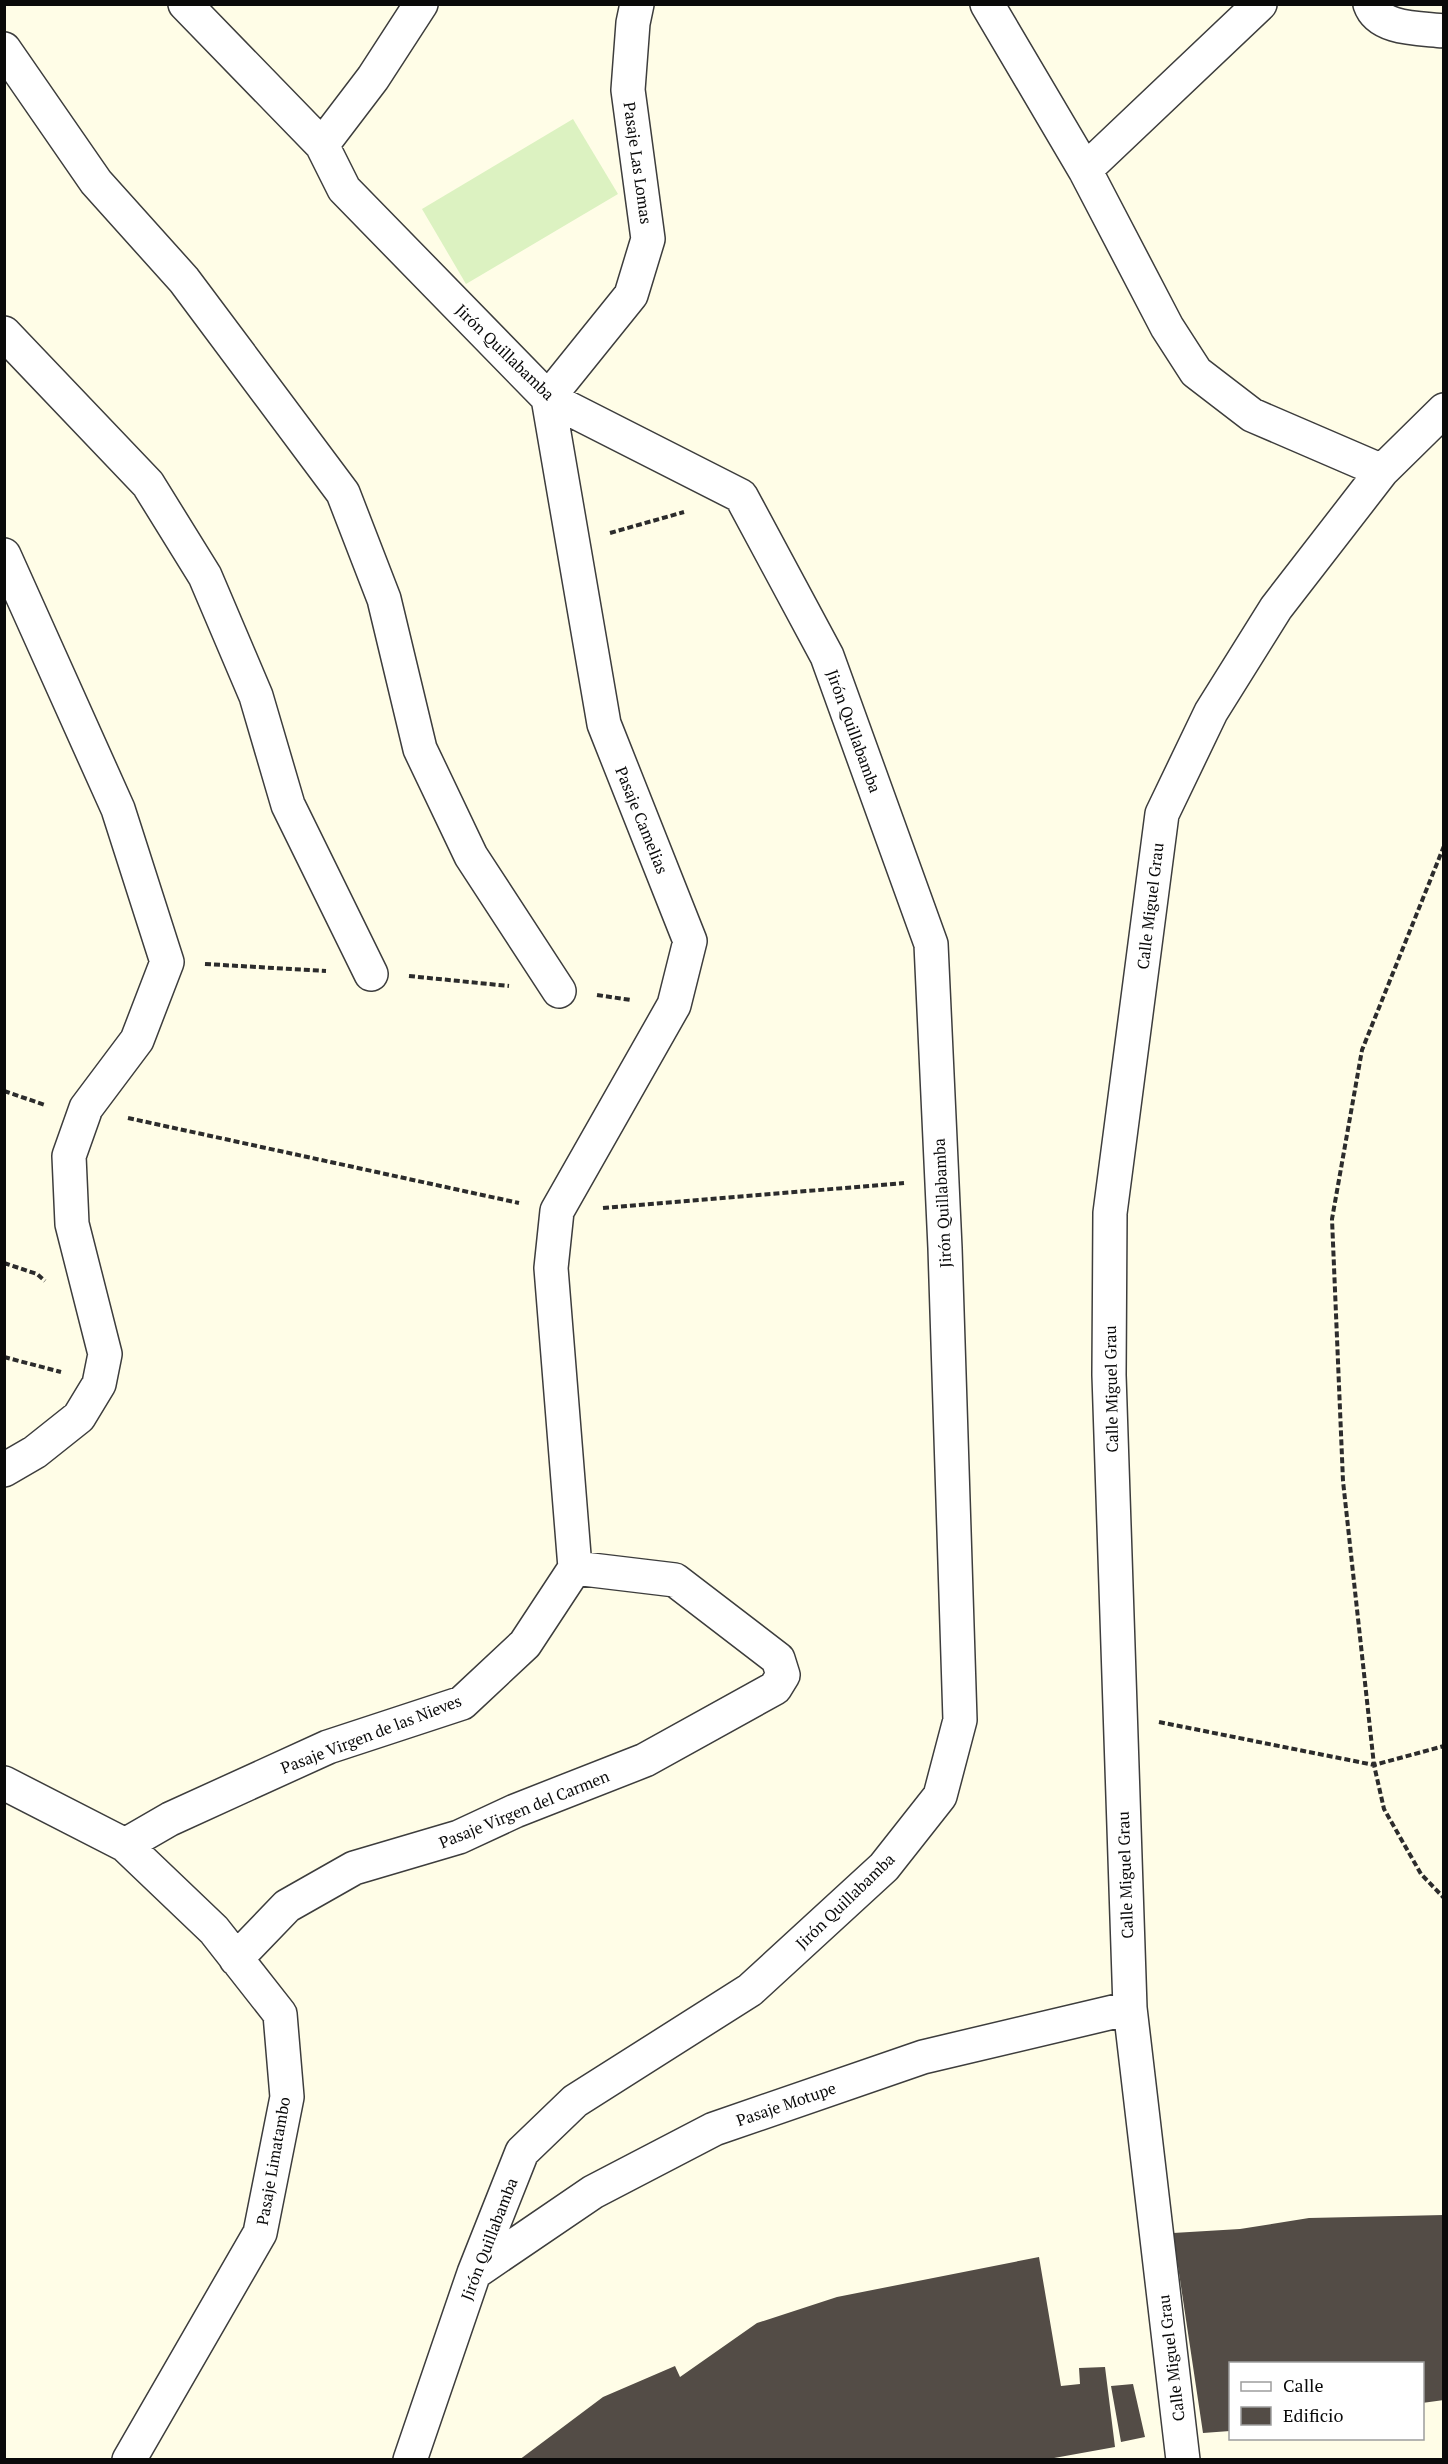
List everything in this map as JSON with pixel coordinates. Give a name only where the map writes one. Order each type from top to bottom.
[{"type":"street","name":"Jirón Quillabamba","points":[[185,4],[322,145],[344,189],[548,398],[741,496],[827,656],[931,944],[960,1720],[940,1796],[884,1867],[750,1990],[575,2101],[522,2152],[474,2273],[410,2460]]},
{"type":"street","points":[[322,145],[373,78],[421,4]]},
{"type":"street","name":"Pasaje Las Lomas","points":[[548,398],[631,295],[648,239],[628,90],[633,23],[637,4]]},
{"type":"street","points":[[1085,170],[1260,4]]},
{"type":"street","points":[[1370,4],[1373,15],[1383,22],[1443,31]]},
{"type":"street","points":[[998,10],[1167,327],[1196,372],[1252,415],[1382,471]]},
{"type":"street","points":[[4,49],[96,182],[184,280],[343,493],[384,599],[420,749],[471,856],[559,991]]},
{"type":"street","points":[[4,333],[148,484],[205,576],[255,696],[288,806],[371,974]]},
{"type":"street","name":"Pasaje Camelias","points":[[548,398],[604,724],[690,941],[674,1005],[557,1211]]},
{"type":"street","name":"Calle Miguel Grau","points":[[1183,2460],[1130,2008],[1109,1375],[1110,1213],[1162,814],[1211,712],[1276,609],[1382,471],[1443,410]]},
{"type":"street","points":[[4,555],[118,809],[167,962],[137,1040],[86,1108],[69,1156],[72,1224],[105,1354],[99,1384],[79,1417],[35,1452],[4,1470]]},
{"type":"street","points":[[557,1211],[551,1268],[575,1568]]},
{"type":"street","name":"Pasaje Virgen del Carmen","points":[[236,1959],[287,1906],[354,1868],[459,1837],[515,1811],[645,1760],[775,1688],[783,1675],[778,1659],[675,1580],[575,1568]]},
{"type":"street","name":"Pasaje Virgen de las Nieves","points":[[125,1845],[170,1819],[328,1747],[462,1703],[525,1644],[575,1568]]},
{"type":"street","name":"Pasaje Limatambo","points":[[4,1783],[125,1845],[214,1930],[280,2014],[287,2097],[260,2233],[129,2460]]},
{"type":"street","name":"Pasaje Motupe","points":[[474,2273],[593,2193],[714,2129],[923,2057],[1130,2008]]},
{"type":"path","points":[[572,544],[685,512]]},
{"type":"path","points":[[1443,846],[1362,1050],[1332,1219],[1343,1481],[1374,1765],[1384,1809],[1421,1874],[1443,1898]]},
{"type":"path","points":[[167,962],[371,974],[559,991],[674,1005]]},
{"type":"path","points":[[86,1108],[557,1211],[940,1180]]},
{"type":"path","points":[[4,1357],[99,1384]]},
{"type":"path","points":[[1120,1714],[1374,1765],[1443,1746]]},
{"type":"green space","points":[[573,119],[618,194],[466,284],[422,209]]},
{"type":"building","points":[[1444,2215],[1444,2400],[1424,2403],[1424,2362],[1229,2362],[1229,2431],[1203,2433],[1173,2233],[1240,2229],[1309,2218]]},
{"type":"building","points":[[1039,2257],[1061,2386],[1080,2384],[1079,2368],[1105,2367],[1115,2447],[1043,2460],[519,2460],[603,2397],[675,2366],[680,2377],[757,2323],[837,2297]]},
{"type":"building","points":[[1133,2384],[1145,2437],[1121,2442],[1111,2386]]}]
